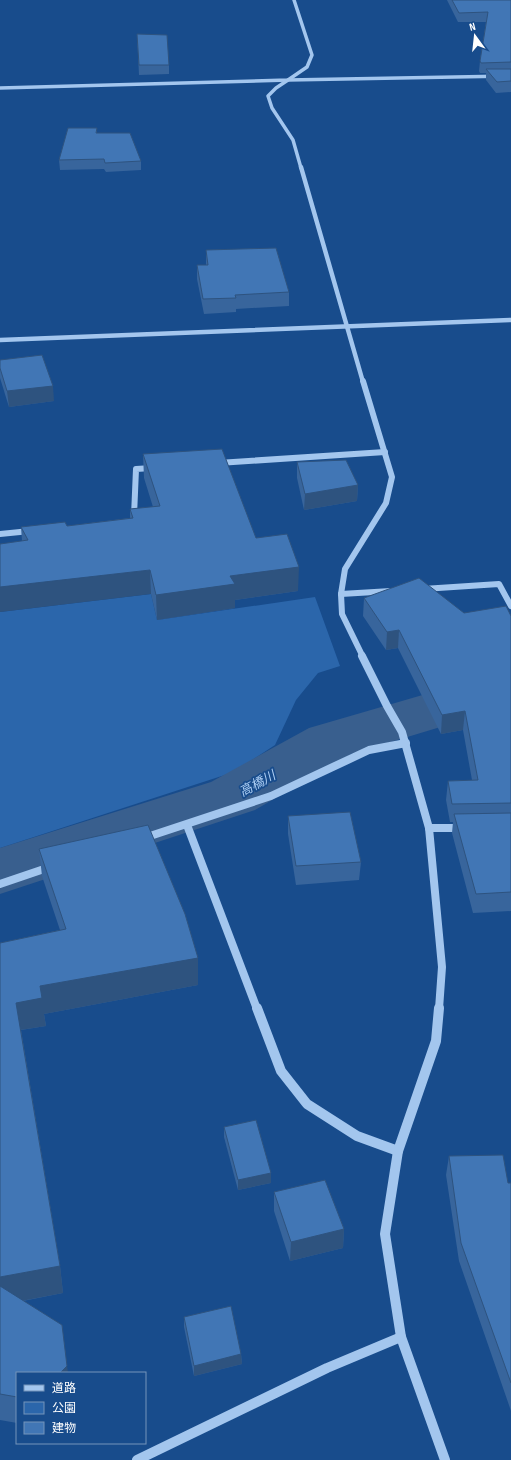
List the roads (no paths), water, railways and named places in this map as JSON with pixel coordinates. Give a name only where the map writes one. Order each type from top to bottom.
[{"type":"street","points":[[294,0],[312,54],[307,67],[276,88],[268,96],[272,108],[292,140],[392,477],[386,503],[345,569],[341,594],[342,614],[347,628],[402,732],[429,828],[442,967],[436,1041],[398,1151],[385,1234],[401,1337],[445,1460]]},
{"type":"street","points":[[0,88],[288,80],[511,76]]},
{"type":"street","points":[[0,340],[511,320]]},
{"type":"street","points":[[214,464],[385,452]]},
{"type":"street","points":[[126,521],[134,520],[136,469],[159,467]]},
{"type":"street","points":[[0,534],[40,530]]},
{"type":"street","points":[[412,589],[499,584],[511,606]]},
{"type":"street","points":[[341,594],[396,590]]},
{"type":"street","points":[[136,841],[271,796],[369,750],[406,743]]},
{"type":"street","points":[[187,825],[281,1071],[307,1104],[357,1136],[398,1151]]},
{"type":"street","points":[[429,828],[466,828]]},
{"type":"street","points":[[0,884],[54,866]]},
{"type":"street","points":[[137,1460],[327,1368],[401,1337]]},
{"type":"waterway","name":"高橋川","points":[[0,871],[233,796],[330,741],[446,707],[511,693]]}]
